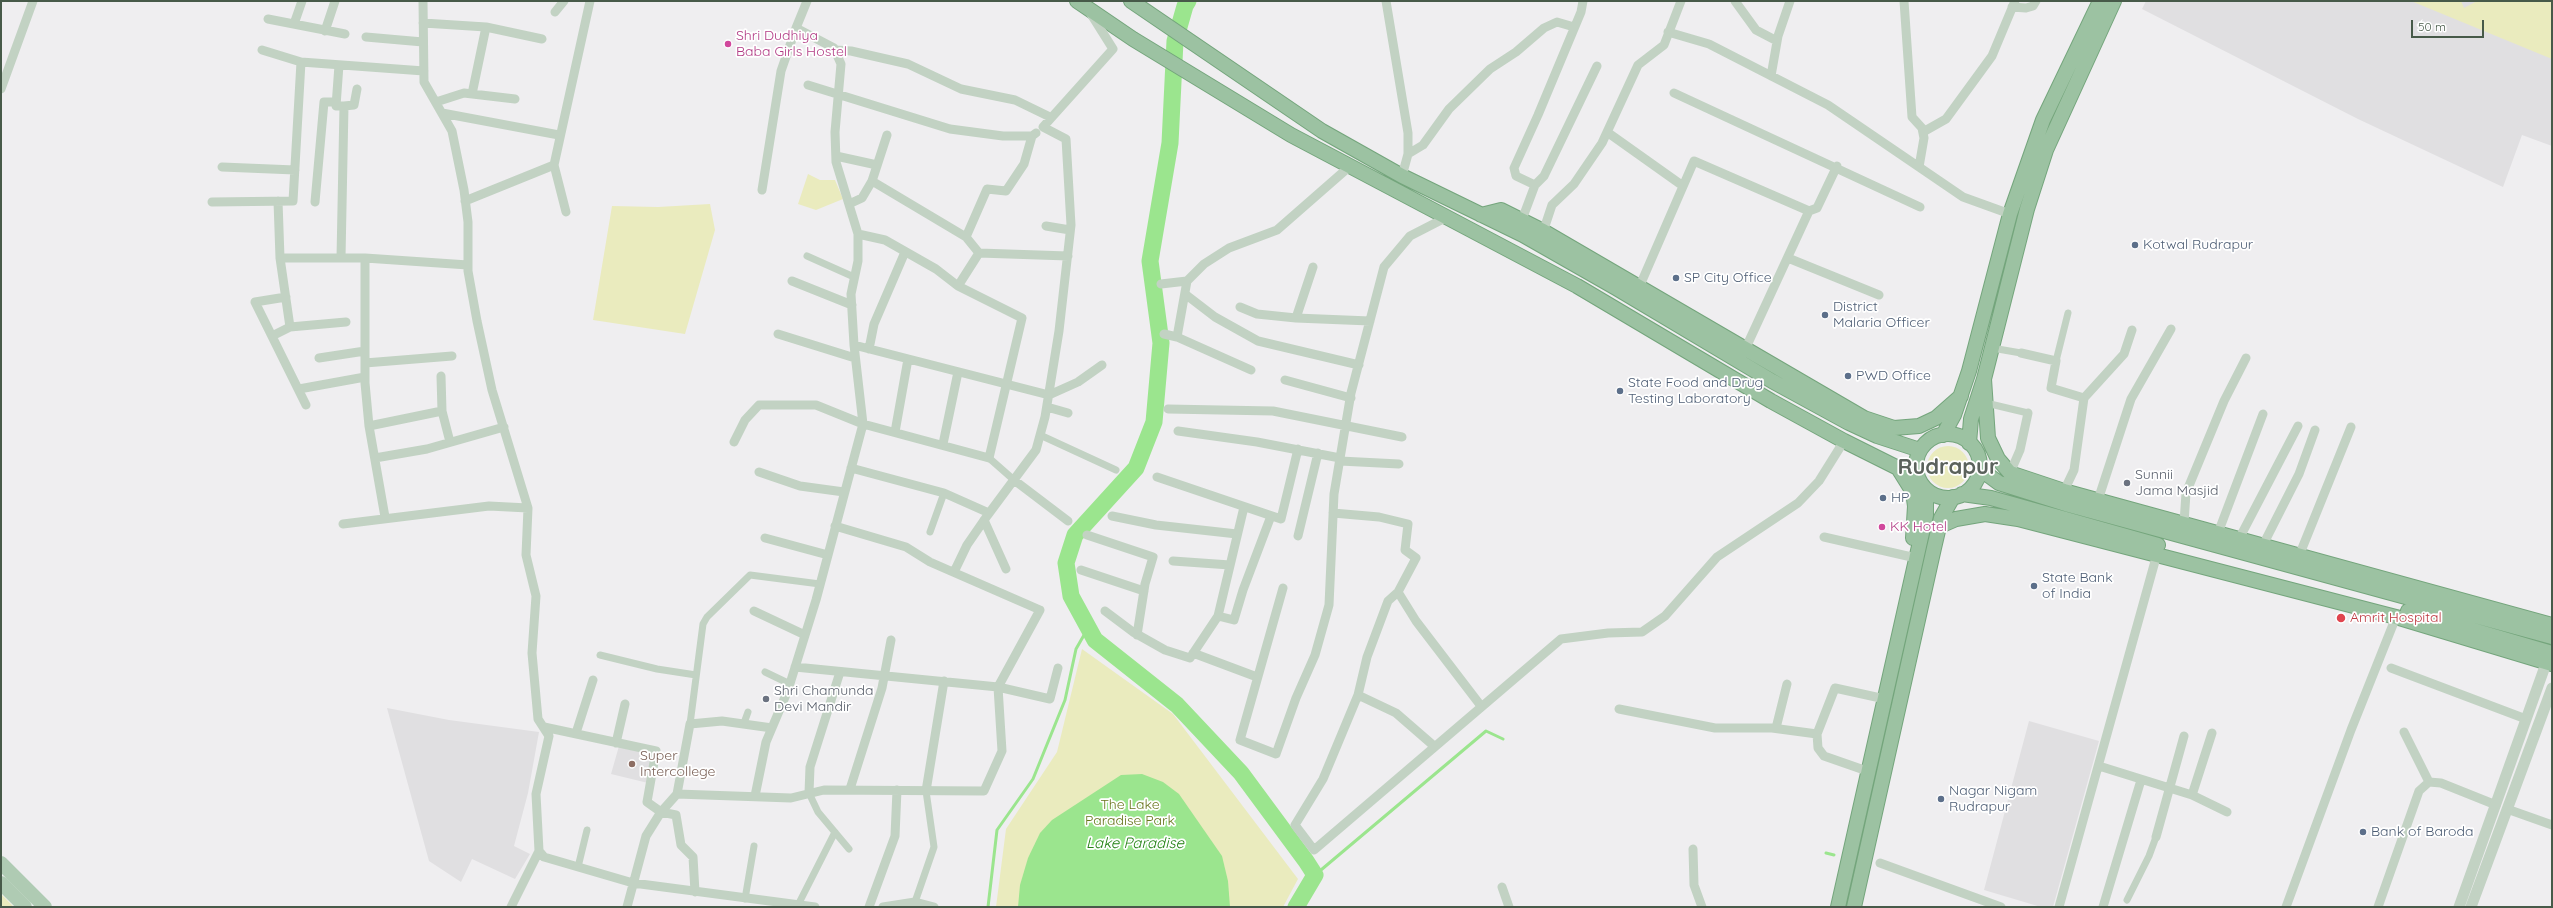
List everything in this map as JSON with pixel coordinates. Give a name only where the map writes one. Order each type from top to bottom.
[{"type":"highway","points":[[1077,1],[1089,11],[1133,39],[1291,135],[1349,167],[1395,189],[1577,286],[1771,401],[1844,441],[1898,468],[1917,474]]},
{"type":"highway","points":[[1131,1],[1206,50],[1322,131],[1402,176],[1481,215],[1520,226],[1640,286],[1864,418],[1894,428],[1925,423],[1936,418],[1961,396]]},
{"type":"highway","points":[[1942,435],[1954,415],[1961,396],[2010,214],[2043,120],[2084,50],[2109,2]]},
{"type":"highway","points":[[1969,442],[1971,419],[1984,379],[2024,219],[2046,150],[2084,50]]},
{"type":"highway","points":[[1395,189],[1402,176]]},
{"type":"highway","points":[[2010,214],[2024,219]]},
{"type":"highway","points":[[1541,237],[1634,298],[1740,362],[1849,423],[1877,436],[1920,450]]},
{"type":"highway","points":[[1984,379],[1986,403],[1985,418],[1988,438],[1998,459],[2010,473],[2062,496],[2098,500],[2263,545],[2297,561],[2552,625]]},
{"type":"highway","points":[[1838,907],[1885,699],[1909,625],[1940,526],[1957,496],[1973,486],[1980,469],[1979,456],[1969,442],[1957,435],[1942,435],[1926,442],[1920,450],[1916,461],[1917,474],[1926,490],[1926,515],[1916,558],[1909,625],[1882,776],[1854,907]]},
{"type":"highway","points":[[1898,468],[1913,492],[1915,506],[1913,544],[1916,558]]},
{"type":"highway","points":[[1980,469],[1999,483],[2062,496],[2297,561],[2552,637]]},
{"type":"highway","points":[[1926,490],[1935,495],[1991,498],[2044,520],[2346,599],[2551,656]]},
{"type":"highway","points":[[1940,526],[1956,519],[1985,514],[2044,520]]},
{"type":"highway","points":[[2397,613],[2527,646],[2551,656]]},
{"type":"highway","points":[[2527,646],[2532,632]]},
{"type":"highway","points":[[1868,771],[1882,776]]},
{"type":"main road","points":[[1,863],[45,907]]},
{"type":"main road","points":[[1,883],[25,907]]},
{"type":"street","points":[[1,89],[33,1]]},
{"type":"street","points":[[294,24],[302,1]]},
{"type":"street","points":[[325,31],[335,1]]},
{"type":"street","points":[[423,1],[424,82],[452,130],[465,201],[468,265],[477,321],[492,390],[528,508],[526,555],[536,596],[532,653],[538,719],[548,736],[536,794],[539,851],[511,907]]},
{"type":"street","points":[[555,12],[564,1]]},
{"type":"street","points":[[566,212],[554,165],[559,135],[590,1]]},
{"type":"street","points":[[762,190],[781,71],[807,1]]},
{"type":"street","points":[[1386,1],[1408,133],[1408,154],[1402,176]]},
{"type":"street","points":[[1535,185],[1516,176],[1514,168],[1574,27],[1583,1]]},
{"type":"street","points":[[1541,237],[1552,205],[1574,184],[1607,132],[1638,65],[1664,45],[1680,1]]},
{"type":"street","points":[[1735,1],[1756,30],[1777,41]]},
{"type":"street","points":[[1771,76],[1777,41],[1790,1]]},
{"type":"street","points":[[1904,1],[1912,117],[1923,132],[1924,138],[1919,167]]},
{"type":"street","points":[[1923,132],[1946,119],[1992,56],[2014,4],[2026,8],[2033,6],[2036,1]]},
{"type":"street","points":[[966,237],[988,189],[1006,191],[1024,164],[1032,136],[1043,127],[1050,117],[1113,49],[1089,11]]},
{"type":"street","points":[[268,18],[325,31],[346,34]]},
{"type":"street","points":[[1408,154],[1423,144],[1449,109],[1490,69],[1516,52],[1544,28],[1557,22],[1574,27]]},
{"type":"street","points":[[423,23],[486,27],[542,39]]},
{"type":"street","points":[[472,94],[486,27]]},
{"type":"street","points":[[796,28],[835,50],[851,51],[908,64],[961,89],[1015,100],[1050,117]]},
{"type":"street","points":[[1668,32],[1709,44],[1828,105],[1963,197],[2010,214]]},
{"type":"street","points":[[366,37],[423,42]]},
{"type":"street","points":[[262,50],[301,62],[424,71]]},
{"type":"street","points":[[755,796],[766,742],[790,684],[805,635],[863,424],[855,358],[852,305],[858,234],[836,156],[838,94],[841,64],[835,50]]},
{"type":"street","points":[[212,202],[293,201],[301,62]]},
{"type":"street","points":[[339,65],[341,258]]},
{"type":"street","points":[[1520,226],[1535,185],[1544,176],[1597,66]]},
{"type":"street","points":[[808,85],[950,129],[1002,136],[1032,136]]},
{"type":"street","points":[[315,202],[324,102],[354,105],[357,89]]},
{"type":"street","points":[[436,102],[464,93],[515,99]]},
{"type":"street","points":[[1674,93],[1837,166],[1920,207]]},
{"type":"street","points":[[442,113],[559,135]]},
{"type":"street","points":[[954,572],[987,517],[1036,450],[1047,407],[1060,331],[1070,230],[1066,139],[1043,127]]},
{"type":"street","points":[[1607,132],[1683,186]]},
{"type":"street","points":[[849,204],[862,198],[872,181],[887,135]]},
{"type":"street","points":[[836,156],[877,165]]},
{"type":"street","points":[[1634,298],[1694,161],[1809,211],[1817,208],[1837,166]]},
{"type":"street","points":[[465,201],[554,165]]},
{"type":"street","points":[[222,167],[295,170]]},
{"type":"street","points":[[1177,337],[1187,281],[1204,264],[1229,248],[1277,230],[1349,167]]},
{"type":"street","points":[[872,181],[966,237],[979,253],[1068,256]]},
{"type":"street","points":[[278,202],[280,258],[290,327]]},
{"type":"street","points":[[1740,362],[1809,211]]},
{"type":"street","points":[[1283,588],[1240,740],[1276,754],[1296,698],[1315,655],[1329,606],[1333,513],[1340,460],[1351,398],[1384,267],[1410,236],[1447,217]]},
{"type":"street","points":[[1046,226],[1070,230]]},
{"type":"street","points":[[858,234],[885,240],[936,269],[958,286],[1022,318],[990,458]]},
{"type":"street","points":[[869,349],[874,324],[905,252]]},
{"type":"street","points":[[958,286],[979,253]]},
{"type":"street","points":[[807,256],[854,277]]},
{"type":"street","points":[[280,258],[366,258],[468,265]]},
{"type":"street","points":[[366,258],[365,377],[369,426],[384,517]]},
{"type":"street","points":[[1788,258],[1879,294]]},
{"type":"street","points":[[1296,318],[1313,267]]},
{"type":"street","points":[[792,280],[852,305]]},
{"type":"street","points":[[1161,284],[1187,281]]},
{"type":"street","points":[[1185,294],[1215,317],[1258,340],[1359,365]]},
{"type":"street","points":[[286,297],[256,302],[306,405]]},
{"type":"street","points":[[1240,307],[1257,314],[1296,318],[1370,321]]},
{"type":"street","points":[[2068,312],[2051,388],[2084,398]]},
{"type":"street","points":[[272,336],[290,327],[346,322]]},
{"type":"street","points":[[2098,500],[2131,399],[2171,329]]},
{"type":"street","points":[[2062,496],[2074,470],[2084,398],[2124,354],[2132,330]]},
{"type":"street","points":[[778,334],[855,358]]},
{"type":"street","points":[[1164,334],[1177,337],[1251,370]]},
{"type":"street","points":[[854,345],[1049,395],[1078,382],[1102,365]]},
{"type":"street","points":[[1992,348],[2056,361]]},
{"type":"street","points":[[320,358],[365,351]]},
{"type":"street","points":[[365,363],[452,356]]},
{"type":"street","points":[[2184,523],[2186,493],[2224,401],[2246,358]]},
{"type":"street","points":[[895,432],[908,359]]},
{"type":"street","points":[[942,444],[958,372]]},
{"type":"street","points":[[441,376],[442,411],[450,442]]},
{"type":"street","points":[[299,389],[365,377]]},
{"type":"street","points":[[1285,380],[1351,398]]},
{"type":"street","points":[[1986,403],[2028,413],[2020,450],[2010,473]]},
{"type":"street","points":[[734,442],[745,420],[759,405],[816,405],[863,424],[990,458],[1014,480],[1068,521]]},
{"type":"street","points":[[1047,407],[1068,413]]},
{"type":"street","points":[[1168,408],[1273,411],[1402,437]]},
{"type":"street","points":[[369,426],[442,411]]},
{"type":"street","points":[[2218,533],[2263,414]]},
{"type":"street","points":[[2239,539],[2298,426]]},
{"type":"street","points":[[375,458],[427,449],[504,427]]},
{"type":"street","points":[[2297,561],[2351,427]]},
{"type":"street","points":[[2263,545],[2299,474],[2315,430]]},
{"type":"street","points":[[1178,431],[1298,449],[1340,460],[1399,464]]},
{"type":"street","points":[[1040,435],[1116,470]]},
{"type":"street","points":[[1333,513],[1378,517],[1408,524],[1406,550],[1416,558],[1398,592],[1388,601],[1367,657],[1358,694],[1323,779],[1295,825],[1314,850],[1561,639],[1608,633],[1642,632],[1665,616],[1717,556],[1798,503],[1819,481],[1844,441]]},
{"type":"street","points":[[1157,477],[1281,519],[1298,449]]},
{"type":"street","points":[[1298,536],[1318,453]]},
{"type":"street","points":[[851,468],[944,492],[987,517],[1006,570]]},
{"type":"street","points":[[759,472],[800,486],[844,492]]},
{"type":"street","points":[[930,532],[944,492]]},
{"type":"street","points":[[343,524],[384,517],[489,506],[528,508]]},
{"type":"street","points":[[1105,611],[1137,635],[1165,650],[1190,658],[1218,616],[1244,507]]},
{"type":"street","points":[[1112,516],[1156,525],[1238,534]]},
{"type":"street","points":[[1218,616],[1234,620],[1243,590],[1271,516]]},
{"type":"street","points":[[677,794],[791,798],[824,790],[850,789],[984,791],[1002,751],[998,687],[1040,610],[954,572],[906,548],[835,526]]},
{"type":"street","points":[[1087,535],[1153,557],[1144,591],[1137,635]]},
{"type":"street","points":[[1824,537],[1916,558]]},
{"type":"street","points":[[765,538],[828,555]]},
{"type":"street","points":[[2059,907],[2158,550]]},
{"type":"street","points":[[1173,561],[1230,565]]},
{"type":"street","points":[[1081,570],[1144,591]]},
{"type":"street","points":[[627,907],[646,836],[661,812],[677,794],[690,724],[703,624],[707,617],[750,575],[820,584]]},
{"type":"street","points":[[1398,592],[1416,621],[1481,706]]},
{"type":"street","points":[[754,611],[805,635]]},
{"type":"street","points":[[2286,907],[2351,730],[2397,613]]},
{"type":"street","points":[[850,789],[884,675],[891,640]]},
{"type":"street","points":[[1193,653],[1257,677]]},
{"type":"street","points":[[600,655],[657,669],[696,675]]},
{"type":"street","points":[[2459,907],[2526,719],[2551,656]]},
{"type":"street","points":[[795,667],[998,687],[1050,699],[1058,668]]},
{"type":"street","points":[[2391,668],[2526,719]]},
{"type":"street","points":[[765,672],[790,684]]},
{"type":"street","points":[[840,672],[810,767],[809,794],[818,812],[849,849]]},
{"type":"street","points":[[576,733],[593,680]]},
{"type":"street","points":[[915,902],[934,847],[926,791],[944,681]]},
{"type":"street","points":[[1776,728],[1787,684]]},
{"type":"street","points":[[1868,771],[1824,756],[1818,748],[1817,734],[1836,688],[1885,699]]},
{"type":"street","points":[[2471,907],[2552,688]]},
{"type":"street","points":[[1358,694],[1396,713],[1434,746]]},
{"type":"street","points":[[616,743],[625,704]]},
{"type":"street","points":[[1619,709],[1715,728],[1776,728],[1817,734]]},
{"type":"street","points":[[744,723],[748,712]]},
{"type":"street","points":[[690,724],[722,721],[772,728]]},
{"type":"street","points":[[544,727],[656,751],[647,802],[661,812],[676,815],[681,845],[692,857],[695,892]]},
{"type":"street","points":[[2404,732],[2429,782]]},
{"type":"street","points":[[2192,795],[2212,733]]},
{"type":"street","points":[[2127,900],[2149,856],[2156,837],[2184,736]]},
{"type":"street","points":[[2099,766],[2192,795],[2227,812]]},
{"type":"street","points":[[2103,907],[2141,780]]},
{"type":"street","points":[[2378,907],[2419,791],[2429,782],[2442,783],[2552,826]]},
{"type":"street","points":[[869,907],[895,836],[897,790]]},
{"type":"street","points":[[578,867],[587,830]]},
{"type":"street","points":[[798,905],[834,832]]},
{"type":"street","points":[[745,898],[754,846]]},
{"type":"street","points":[[1694,848],[1694,885],[1702,907]]},
{"type":"street","points":[[539,851],[544,856],[633,883],[815,907]]},
{"type":"street","points":[[1880,863],[2001,907]]},
{"type":"street","points":[[1502,887],[1509,907]]},
{"type":"street","points":[[882,907],[899,906],[915,902],[934,907]]},
{"type":"shaded area","points":[[2146,1],[2552,1],[2552,146],[2522,135],[2503,187],[2358,119],[2142,9]]},
{"type":"shaded area","points":[[387,708],[449,720],[539,732],[528,793],[514,846],[530,854],[515,879],[472,859],[461,882],[429,861]]},
{"type":"shaded area","points":[[2029,721],[2099,741],[2053,907],[2041,907],[1984,890]]},
{"type":"shaded area","name":"Super Intercollege","points":[[619,746],[652,753],[648,783],[611,774]]},
{"type":"green space","points":[[2411,1],[2461,1],[2464,8],[2477,1],[2552,1],[2552,59]]},
{"type":"green space","points":[[808,174],[820,180],[835,180],[843,199],[816,210],[798,204]]},
{"type":"green space","points":[[710,204],[715,230],[685,334],[593,320],[612,206],[658,207]]},
{"type":"green space","points":[[1944,446],[1952,446],[1963,452],[1969,463],[1969,471],[1963,482],[1952,488],[1944,488],[1933,482],[1927,471],[1927,463],[1933,452]]},
{"type":"green space","name":"The Lake Paradise Park","points":[[1082,649],[1173,714],[1298,879],[1283,907],[996,907],[1006,829],[1057,752]]},
{"type":"green space","points":[[1,894],[14,907],[1,907]]},
{"type":"water","name":"Lake Paradise","points":[[1142,774],[1163,782],[1179,794],[1222,856],[1228,881],[1230,907],[1018,907],[1020,885],[1028,858],[1040,833],[1052,820],[1121,775]]},
{"type":"waterway","points":[[1188,1],[1185,6],[1175,41],[1170,143],[1150,261],[1161,343],[1154,422],[1136,468],[1075,535],[1066,563],[1071,596],[1095,640],[1177,705],[1241,773],[1306,861],[1315,875],[1296,907]]},
{"type":"waterway","points":[[988,907],[997,830],[1033,779],[1065,700],[1076,649],[1088,628]]},
{"type":"waterway","points":[[1315,875],[1486,731],[1503,739]]},
{"type":"waterway","points":[[1826,853],[1834,855]]},
{"type":"place","name":"Shri Dudhiya Baba Girls Hostel","points":[[728,44]]},
{"type":"place","name":"Kotwal Rudrapur","points":[[2135,245]]},
{"type":"place","name":"SP City Office","points":[[1676,278]]},
{"type":"place","name":"District Malaria Officer","points":[[1825,315]]},
{"type":"place","name":"PWD Office","points":[[1848,376]]},
{"type":"place","name":"State Food and Drug Testing Laboratory","points":[[1620,391]]},
{"type":"place","name":"Sunnii Jama Masjid","points":[[2127,483]]},
{"type":"place","name":"HP","points":[[1883,498]]},
{"type":"place","name":"KK Hotel","points":[[1882,527]]},
{"type":"place","name":"State Bank of India","points":[[2034,586]]},
{"type":"place","name":"Amrit Hospital","points":[[2341,618]]},
{"type":"place","name":"Shri Chamunda Devi Mandir","points":[[766,699]]},
{"type":"place","name":"Super Intercollege","points":[[632,764]]},
{"type":"place","name":"Nagar Nigam Rudrapur","points":[[1941,799]]},
{"type":"place","name":"Bank of Baroda","points":[[2363,832]]},
{"type":"district","name":"Rudrapur","points":[[1948,467]]}]
